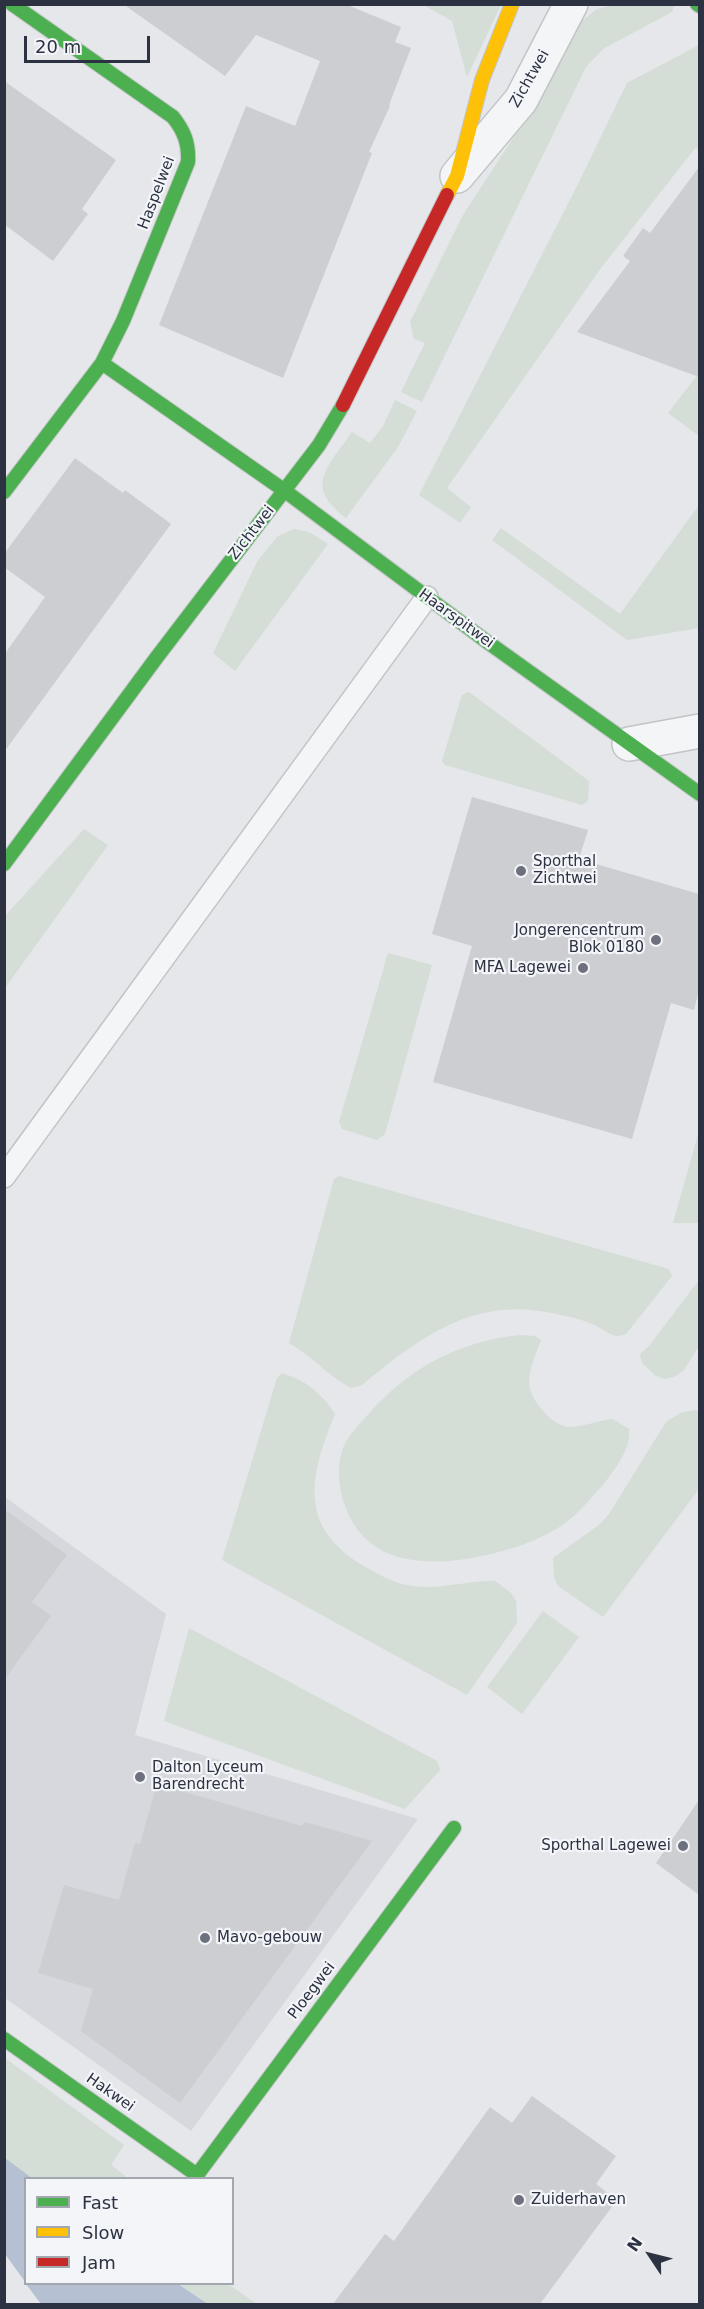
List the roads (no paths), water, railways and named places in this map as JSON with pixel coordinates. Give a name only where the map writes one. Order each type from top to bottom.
[{"type":"street","name":"Haspelwei","points":[[4,492],[102,363],[123,321],[184,172],[190,146],[184,130],[173,117],[12,4]]},
{"type":"street","name":"Zichtwei","points":[[4,864],[157,657],[319,445],[346,400],[457,176],[482,80],[512,4]]},
{"type":"street","name":"Zichtwei","points":[[457,176],[521,100],[571,4]]},
{"type":"street","points":[[102,363],[285,491]]},
{"type":"street","name":"Haarspitwei","points":[[285,491],[699,794]]},
{"type":"street","points":[[629,744],[699,731]]},
{"type":"street","name":"Ploegwei","points":[[197,2175],[454,1828]]},
{"type":"street","name":"Hakwei","points":[[4,2039],[197,2175]]},
{"type":"lane","points":[[4,1177],[427,597]]},
{"type":"water","points":[[5,2158],[31,2177],[24,2177],[24,2280],[5,2254]]},
{"type":"water","points":[[27,2285],[180,2285],[208,2304],[41,2304]]},
{"type":"place","name":"Sporthal Zichtwei","points":[[521,871]]},
{"type":"place","name":"Jongerencentrum Blok 0180","points":[[656,940]]},
{"type":"place","name":"MFA Lagewei","points":[[583,968]]},
{"type":"place","name":"Dalton Lyceum Barendrecht","points":[[140,1777]]},
{"type":"place","name":"Sporthal Lagewei","points":[[683,1846]]},
{"type":"place","name":"Mavo-gebouw","points":[[205,1938]]},
{"type":"place","name":"Zuiderhaven","points":[[519,2200]]}]
